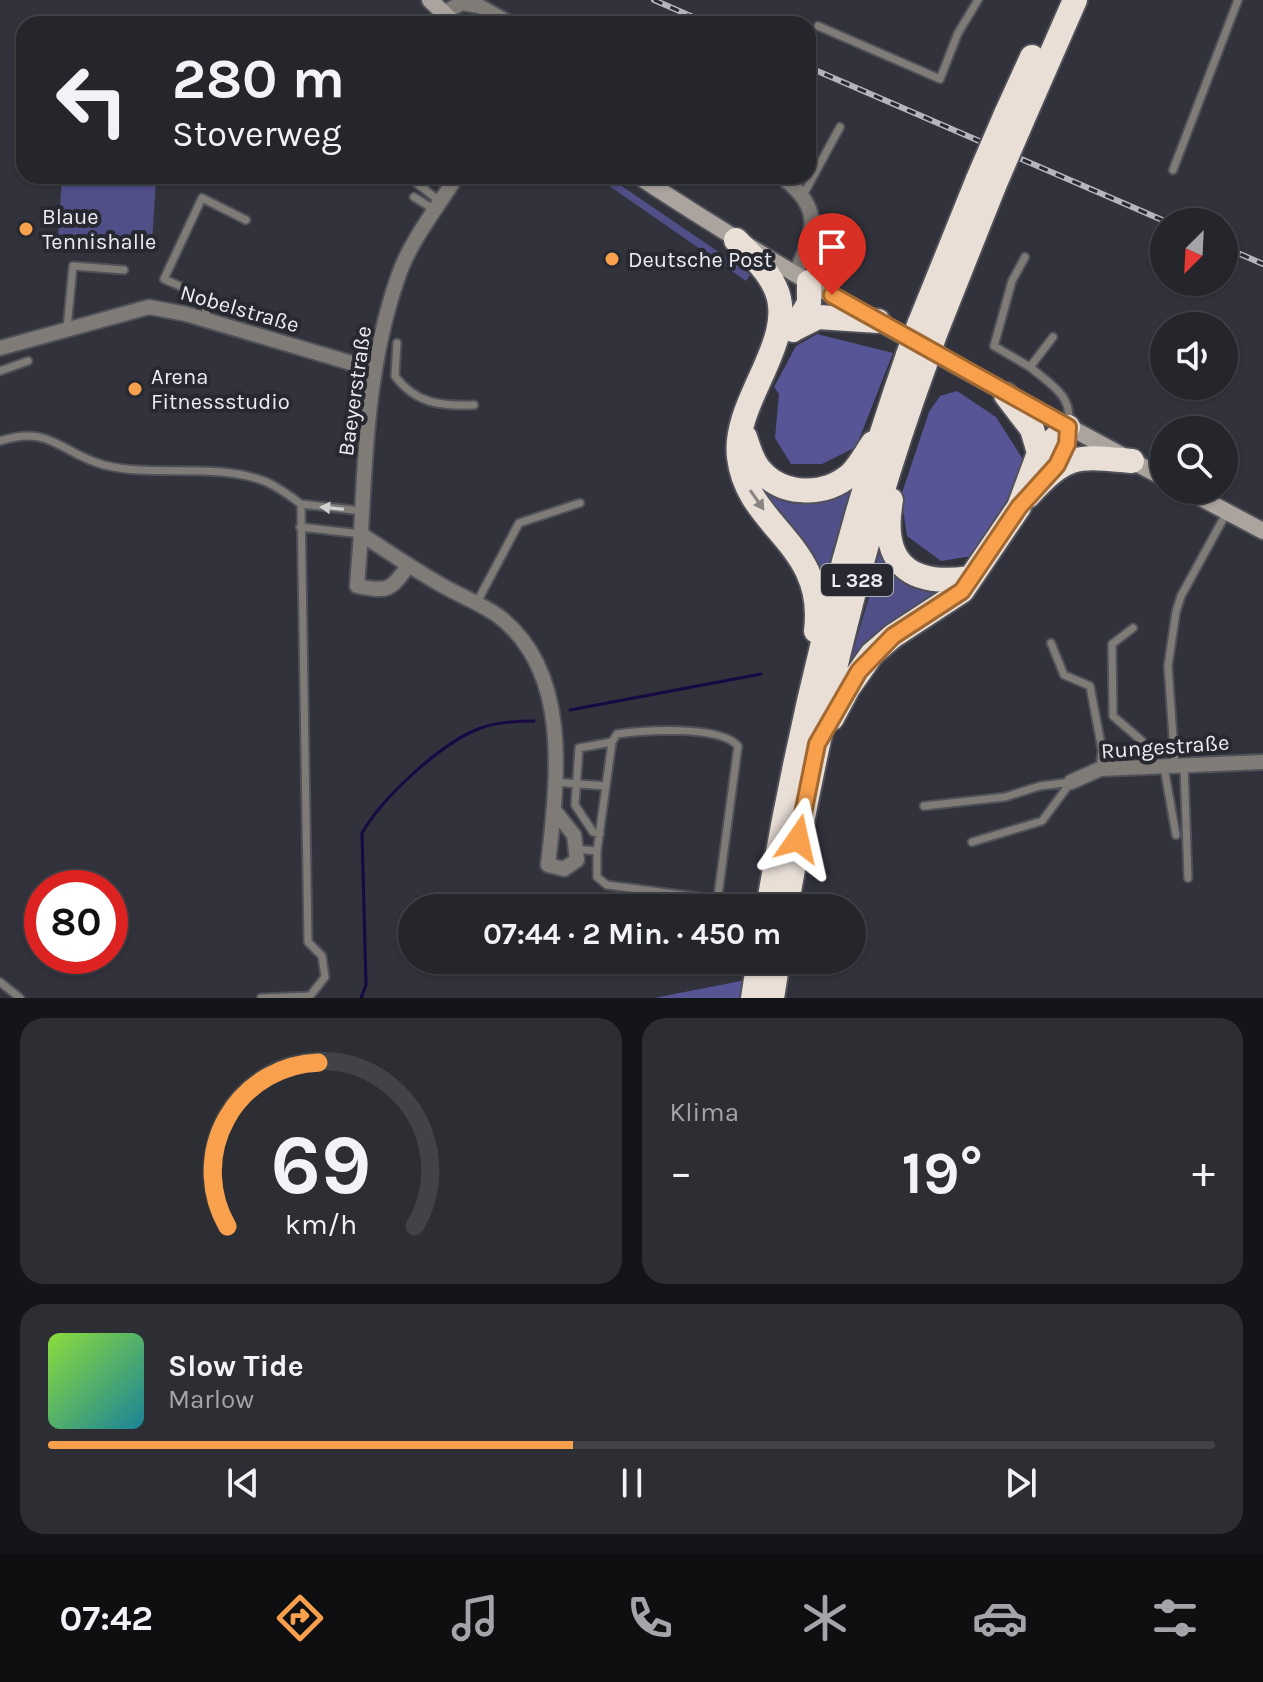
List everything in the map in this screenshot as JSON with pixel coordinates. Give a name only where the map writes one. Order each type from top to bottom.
[{"type":"highway","name":"L 328","points":[[771,894],[825,631],[927,330],[1014,118],[1057,0]]},
{"type":"highway","name":"L 328","points":[[1014,118],[1075,0]]},
{"type":"highway","points":[[736,240],[767,272],[777,290],[787,322]]},
{"type":"highway","points":[[802,278],[787,322],[751,396],[738,454],[742,477],[754,499],[800,554],[812,577],[817,625],[806,713]]},
{"type":"highway","points":[[787,322],[818,317],[878,321]]},
{"type":"highway","points":[[1006,395],[1032,429],[1048,459]]},
{"type":"highway","name":"L 328","points":[[789,894],[817,744],[894,421]]},
{"type":"highway","points":[[742,427],[761,472],[781,485],[804,492],[833,486],[850,475],[894,421]]},
{"type":"highway","points":[[894,421],[886,525],[890,545],[902,566],[920,578],[941,582],[969,578]]},
{"type":"highway","points":[[817,744],[848,688],[872,654],[962,591],[993,550],[1048,459],[1067,444],[1068,427]]},
{"type":"highway","points":[[1048,459],[1132,461]]},
{"type":"highway","points":[[753,998],[757,974]]},
{"type":"highway","points":[[772,998],[776,974]]},
{"type":"street","points":[[430,0],[446,16]]},
{"type":"street","points":[[451,16],[462,3],[479,6],[497,16]]},
{"type":"street","name":"Baeyerstraße","points":[[408,566],[394,585],[382,591],[357,586],[375,370],[398,275],[452,184]]},
{"type":"street","points":[[650,184],[736,240],[1006,395],[1150,471]]},
{"type":"street","points":[[788,184],[810,207],[812,236],[802,278]]},
{"type":"street","name":"Nobelstraße","points":[[0,348],[149,307],[207,320],[375,370]]},
{"type":"street","points":[[1212,504],[1263,531]]},
{"type":"street","points":[[361,534],[408,566],[497,615],[534,654],[554,723],[554,810],[548,865],[564,869],[577,860],[574,835],[554,810]]},
{"type":"street","name":"Rungestraße","points":[[1071,782],[1100,769],[1263,762]]},
{"type":"lane","points":[[818,26],[940,79],[958,33],[978,0]]},
{"type":"lane","points":[[1173,170],[1238,0]]},
{"type":"lane","points":[[816,171],[840,127]]},
{"type":"lane","points":[[418,184],[438,206]]},
{"type":"lane","points":[[423,188],[426,184]]},
{"type":"lane","points":[[802,197],[809,184]]},
{"type":"lane","points":[[414,197],[438,206]]},
{"type":"lane","points":[[207,320],[207,305],[201,297],[164,279],[202,198],[246,220]]},
{"type":"lane","points":[[1025,257],[1012,281],[994,346],[1030,367],[1070,405],[1068,427]]},
{"type":"lane","points":[[67,328],[73,266],[124,270]]},
{"type":"lane","points":[[1030,367],[1053,337]]},
{"type":"lane","points":[[395,376],[397,343]]},
{"type":"lane","points":[[0,371],[28,361]]},
{"type":"lane","points":[[375,370],[395,376],[406,391],[438,406],[474,405]]},
{"type":"lane","points":[[0,441],[36,435],[52,438],[103,465],[225,474],[264,481],[301,504],[362,511]]},
{"type":"lane","points":[[476,604],[519,523],[580,503]]},
{"type":"lane","points":[[261,998],[310,996],[325,977],[322,956],[308,942],[301,504]]},
{"type":"lane","points":[[1176,835],[1168,666],[1176,612],[1181,596],[1227,512]]},
{"type":"lane","points":[[300,527],[361,534]]},
{"type":"lane","points":[[1133,628],[1112,644],[1113,716],[1142,741],[1142,767]]},
{"type":"lane","points":[[1051,643],[1064,675],[1090,686],[1102,750],[1100,769]]},
{"type":"lane","points":[[649,729],[726,736],[738,746],[721,890],[713,899],[607,885],[597,877],[597,851],[606,786],[612,742],[617,734],[649,729]]},
{"type":"lane","points":[[600,834],[593,832],[575,805],[576,781],[581,745],[612,742]]},
{"type":"lane","points":[[1174,766],[1188,878]]},
{"type":"lane","points":[[554,782],[576,781],[606,786]]},
{"type":"lane","points":[[924,806],[1005,797],[1040,786],[1071,782]]},
{"type":"lane","points":[[972,842],[1042,821],[1071,782]]},
{"type":"lane","points":[[576,849],[597,851]]},
{"type":"lane","points":[[0,982],[20,998]]},
{"type":"shaded area","points":[[61,184],[156,184],[152,244],[58,238]]},
{"type":"shaded area","points":[[607,184],[619,184],[726,257],[729,255],[750,275],[746,281]]},
{"type":"shaded area","points":[[817,334],[893,353],[856,447],[822,464],[791,464],[775,438],[779,394],[774,387],[796,346]]},
{"type":"shaded area","points":[[957,391],[996,417],[1028,467],[978,555],[941,561],[907,536],[901,496],[929,412],[940,396]]},
{"type":"shaded area","points":[[758,476],[853,481],[822,588],[769,509]]},
{"type":"shaded area","points":[[880,544],[948,588],[854,666],[850,661],[878,567],[876,559]]},
{"type":"shaded area","points":[[746,980],[743,998],[654,998]]},
{"type":"waterway","points":[[570,710],[761,674]]},
{"type":"waterway","points":[[361,998],[366,985],[362,833],[398,788],[446,747],[485,727],[505,722],[534,721]]},
{"type":"railway","points":[[654,0],[691,16]]},
{"type":"railway","points":[[816,70],[1150,215]]},
{"type":"railway","points":[[1238,253],[1263,264]]},
{"type":"place","name":"Blaue Tennishalle","points":[[26,229]]},
{"type":"place","name":"Deutsche Post","points":[[612,259]]},
{"type":"place","name":"Arena Fitnessstudio","points":[[135,389]]},
{"type":"route","points":[[798,839],[817,744],[859,671],[872,654],[893,636],[962,591],[993,550],[1019,507],[1057,465],[1067,444],[1068,427],[832,295]]}]
